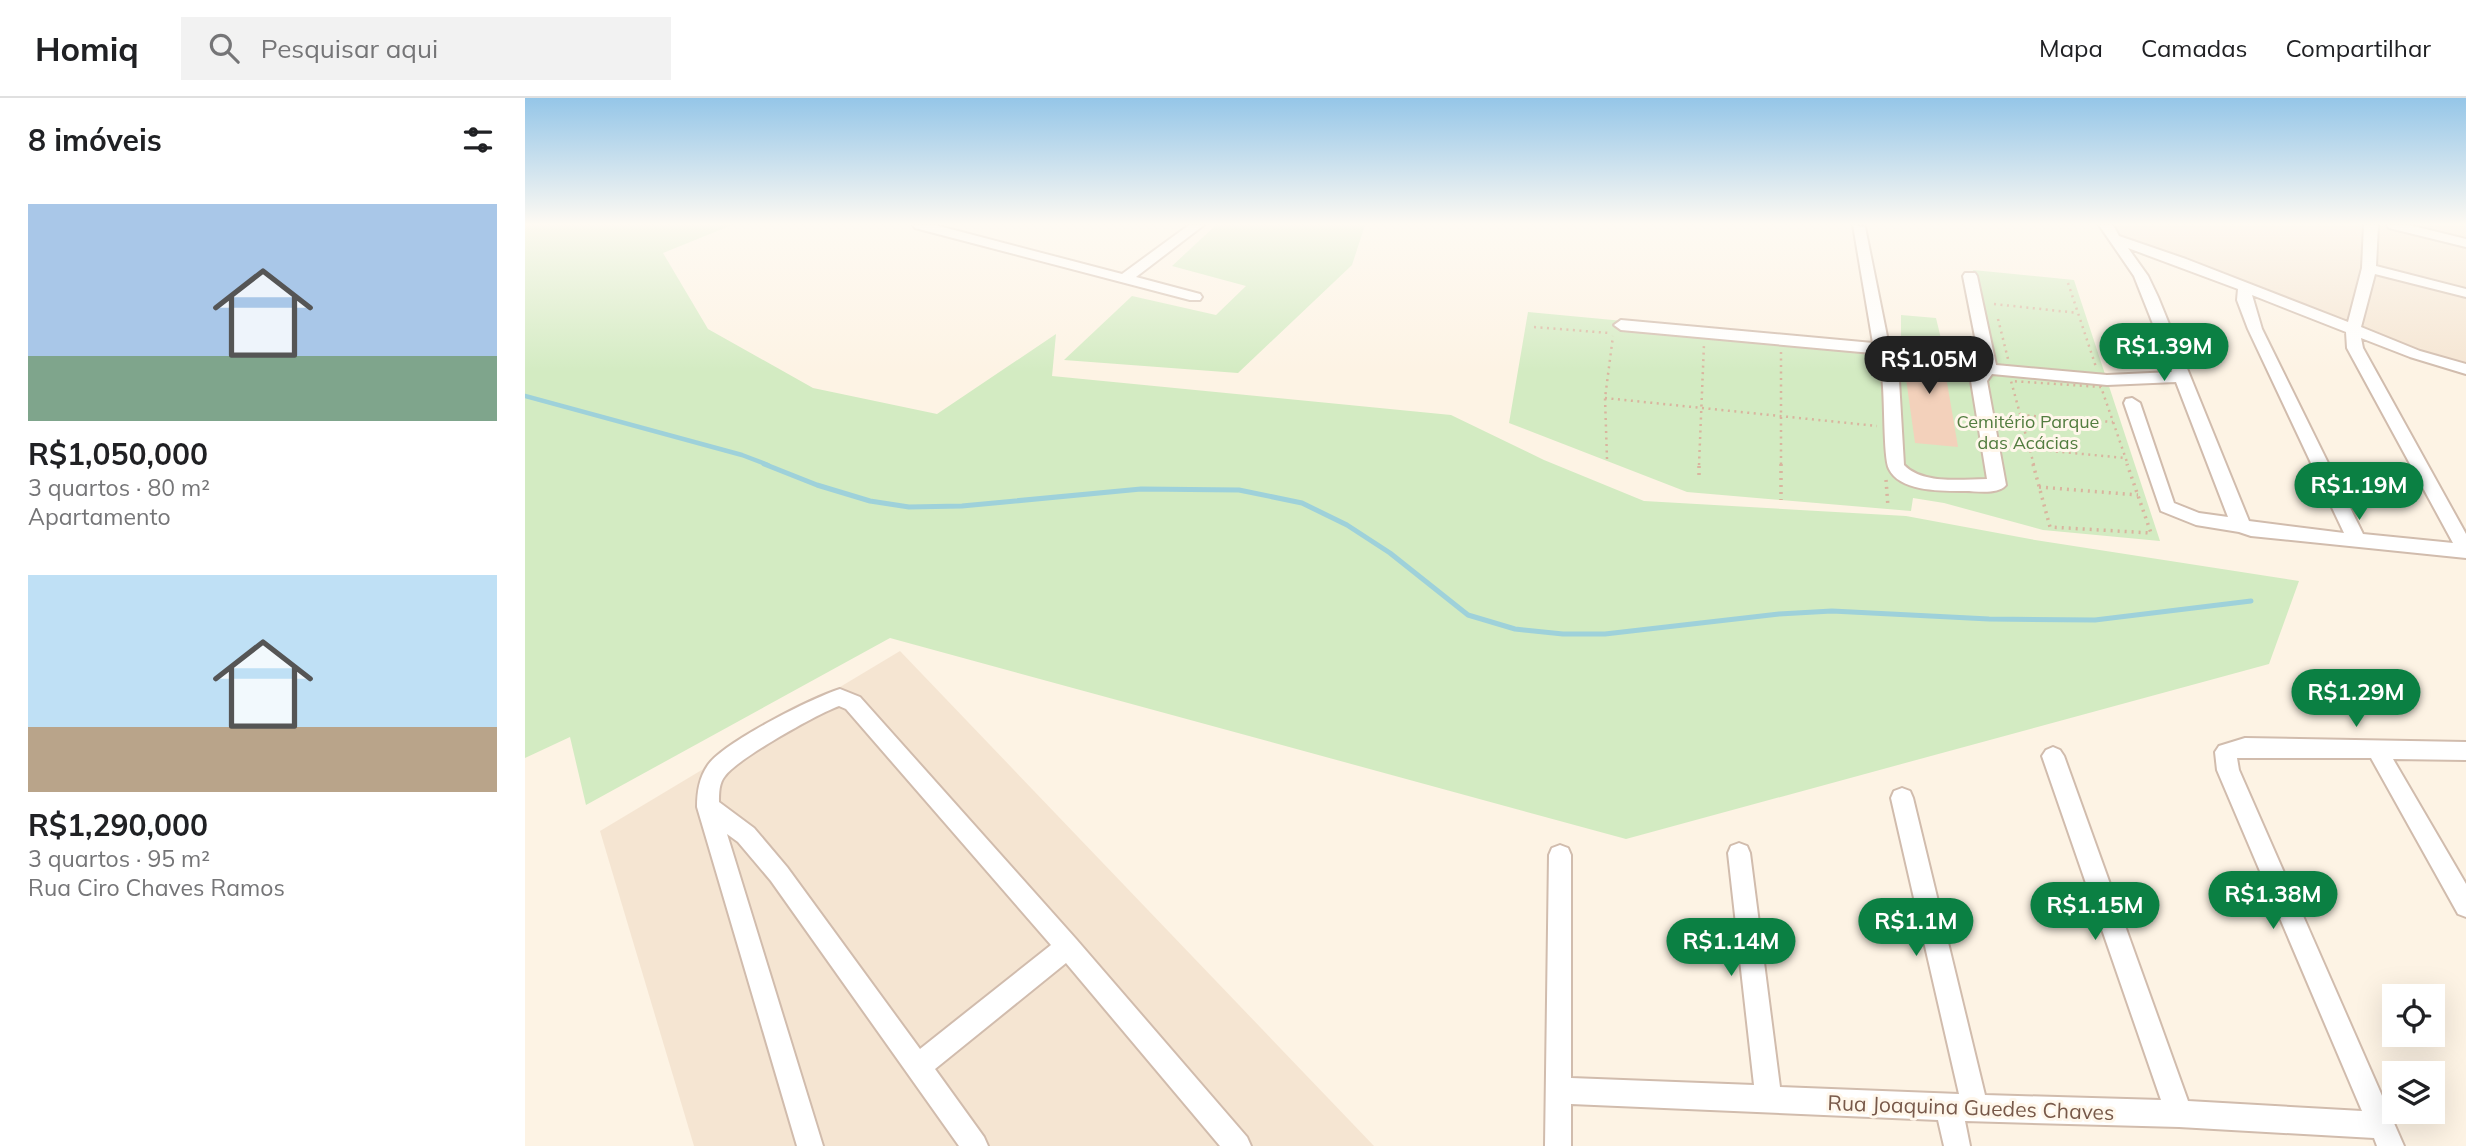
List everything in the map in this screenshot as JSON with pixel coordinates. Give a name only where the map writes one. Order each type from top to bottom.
[{"type":"street","points":[[1115,274],[1195,297]]},
{"type":"street","points":[[1127,277],[1131,274]]},
{"type":"street","points":[[1868,274],[1882,351],[1886,359],[1896,467],[1899,474],[1908,478],[1941,484],[1997,485],[1979,381],[1979,376],[1989,369],[2107,380],[2181,377]]},
{"type":"street","points":[[2140,274],[2240,521],[2251,530],[2466,551]]},
{"type":"street","points":[[2211,274],[2353,330],[2461,368],[2466,384]]},
{"type":"street","points":[[2367,274],[2353,330],[2355,348],[2466,551]]},
{"type":"street","points":[[2392,274],[2466,293]]},
{"type":"street","points":[[1971,276],[1989,369]]},
{"type":"street","points":[[2245,288],[2244,300],[2255,329],[2357,541]]},
{"type":"street","points":[[1621,325],[1874,348],[1882,351]]},
{"type":"street","points":[[2132,403],[2167,507],[2196,519],[2240,521]]},
{"type":"street","points":[[810,1146],[708,807],[708,785],[717,768],[726,760],[815,706],[832,699],[848,699],[1068,947],[1238,1146]]},
{"type":"street","points":[[2387,1136],[2228,770],[2226,752],[2245,747],[2466,751]]},
{"type":"street","points":[[2377,750],[2466,906]]},
{"type":"street","points":[[2053,756],[2179,1114]]},
{"type":"street","points":[[1902,798],[1962,1108],[1957,1146]]},
{"type":"street","points":[[708,807],[745,835],[779,873],[975,1146]]},
{"type":"street","points":[[1739,853],[1768,1098]]},
{"type":"street","points":[[1558,1146],[1560,855]]},
{"type":"street","points":[[919,1066],[1068,947]]},
{"type":"street","name":"Rua Joaquina Guedes Chaves","points":[[1559,1090],[1962,1108],[2179,1114],[2387,1136]]},
{"type":"path","points":[[2068,283],[2096,368],[2084,367]]},
{"type":"path","points":[[1991,295],[2008,361]]},
{"type":"path","points":[[1994,304],[2078,313]]},
{"type":"path","points":[[1534,327],[1613,334],[1605,398],[1608,459]]},
{"type":"path","points":[[1699,475],[1704,343]]},
{"type":"path","points":[[1781,349],[1781,500]]},
{"type":"path","points":[[2011,381],[2101,387],[2113,422],[2151,533],[2050,527],[2011,381]]},
{"type":"path","points":[[1605,398],[1882,426]]},
{"type":"path","points":[[2020,415],[2113,422]]},
{"type":"path","points":[[2029,449],[2125,458]]},
{"type":"path","points":[[1886,480],[1888,506]]},
{"type":"path","points":[[2039,487],[2138,495]]},
{"type":"shaded area","points":[[2200,274],[2466,274],[2466,367],[2344,330]]},
{"type":"shaded area","points":[[900,651],[1374,1146],[694,1146],[600,831]]},
{"type":"green space","points":[[525,274],[675,274],[708,329],[813,388],[937,414],[1056,334],[1052,376],[1451,415],[1544,460],[1644,501],[1906,516],[2035,540],[2299,581],[2269,664],[1626,839],[890,638],[586,805],[570,737],[525,758]]},
{"type":"green space","points":[[1201,274],[1343,274],[1238,373],[1064,360],[1132,296],[1216,315],[1246,286]]},
{"type":"green space","name":"Cemitério Parque das Acácias","points":[[1974,274],[2012,274],[2074,280],[2160,541],[2043,530],[1944,503],[1913,498],[1911,511],[1687,492],[1509,423],[1528,312],[1901,347],[1901,315],[1936,318],[1943,347],[1985,351]]},
{"type":"building","points":[[1901,343],[1941,347],[1958,447],[1915,443]]},
{"type":"waterway","points":[[525,396],[742,455],[768,465]]},
{"type":"waterway","points":[[764,464],[817,485],[870,501],[909,507],[962,506],[1141,489],[1239,490],[1302,503],[1347,525],[1390,553],[1468,615],[1515,629],[1563,634],[1605,634],[1779,614],[1832,611],[1989,619],[2095,620],[2251,601]]}]
